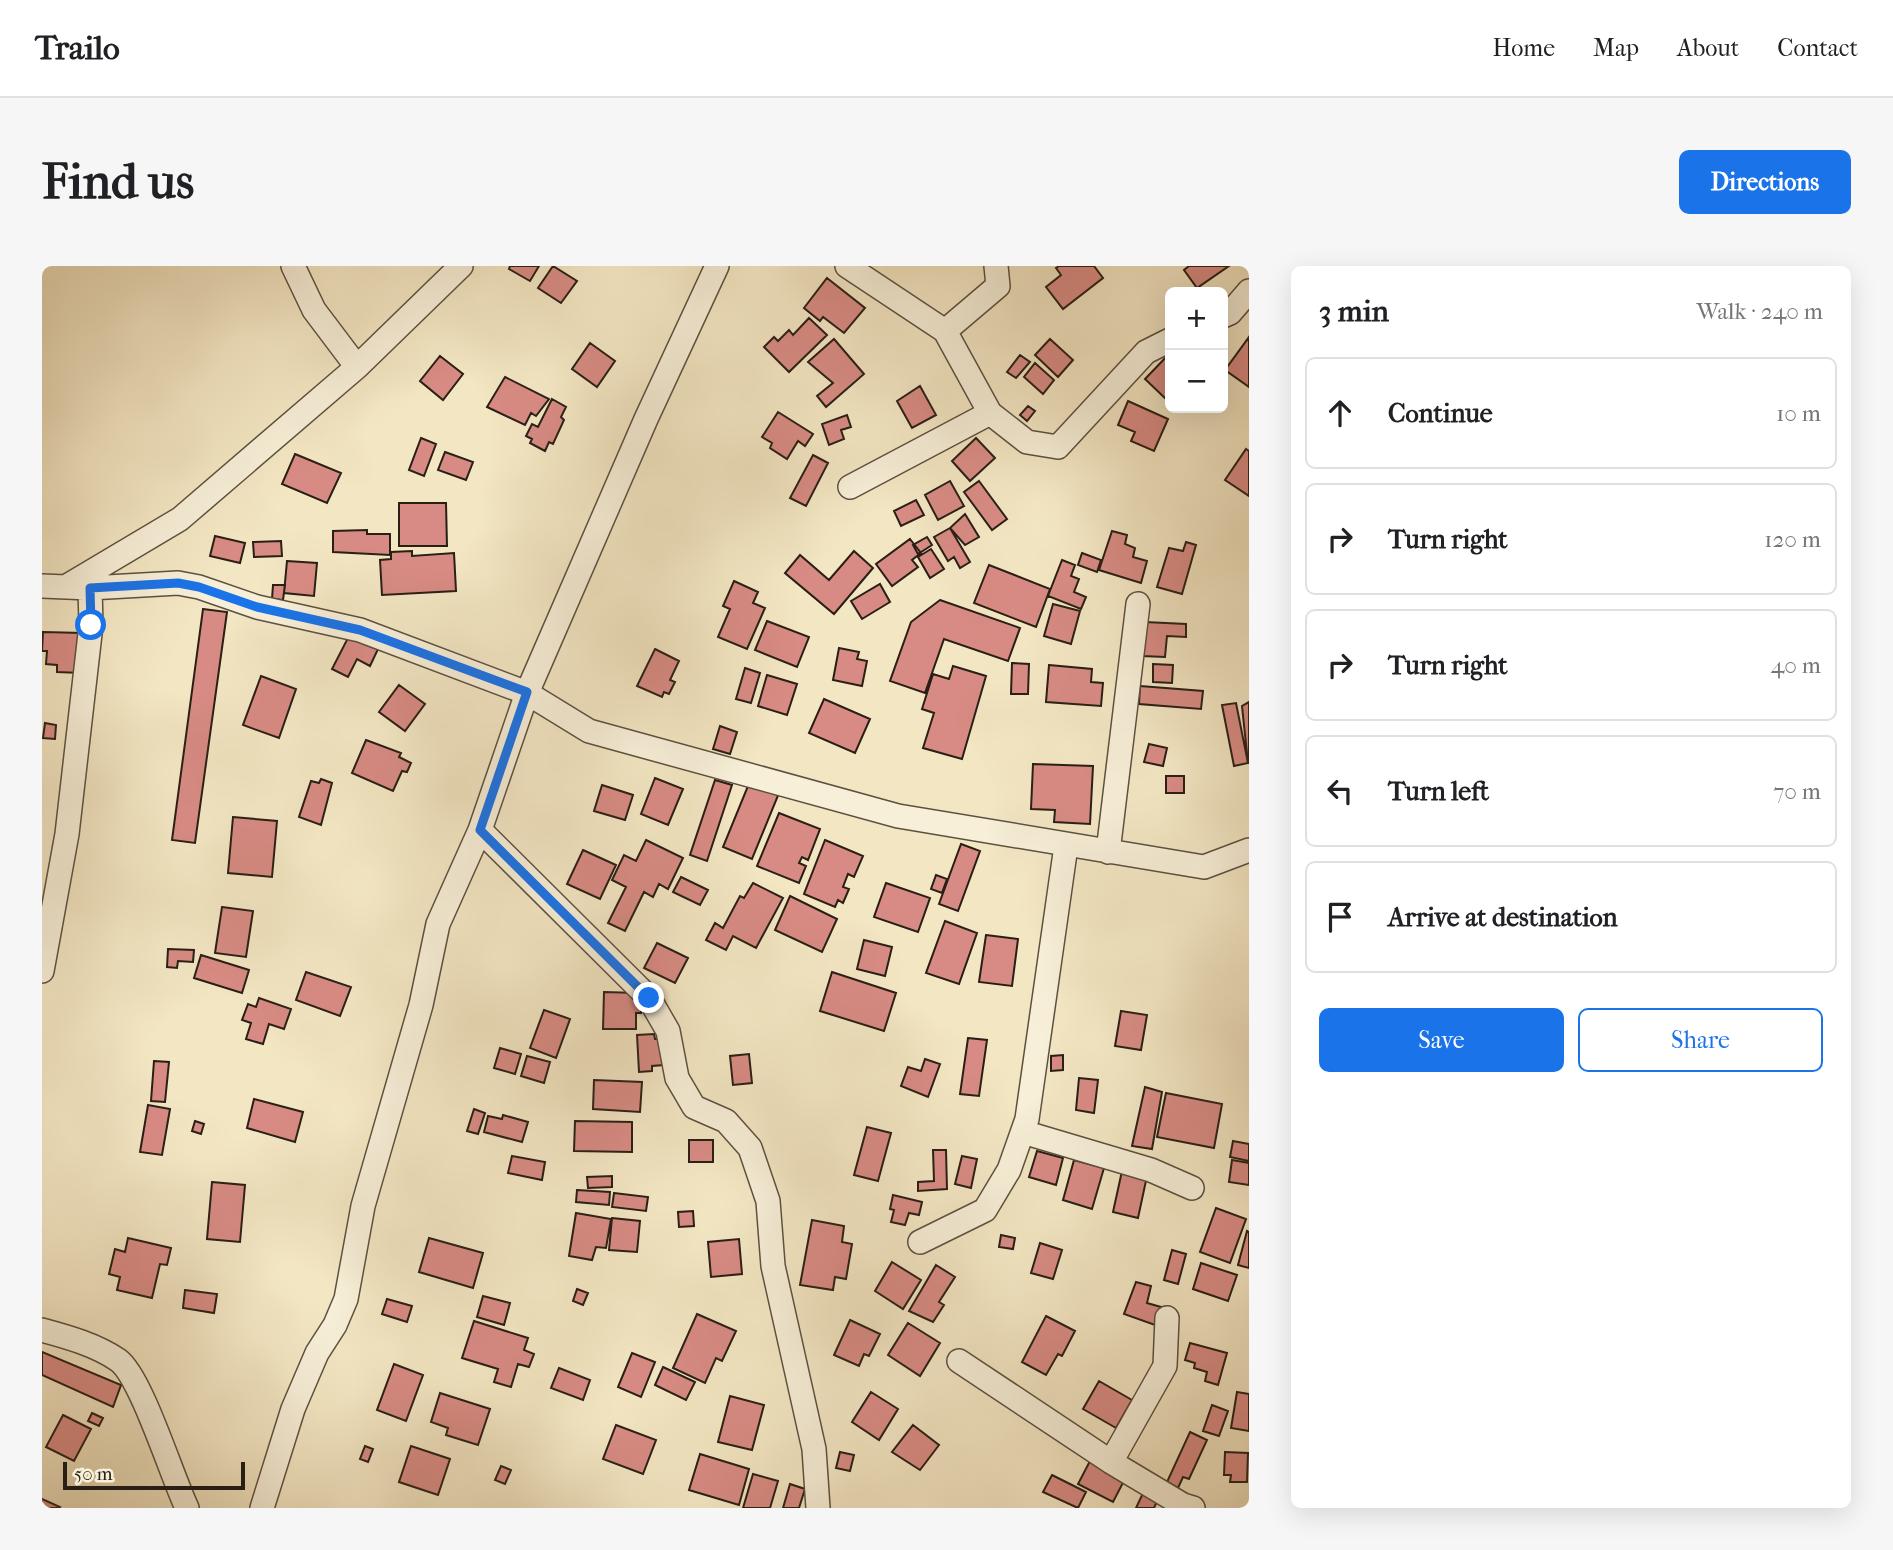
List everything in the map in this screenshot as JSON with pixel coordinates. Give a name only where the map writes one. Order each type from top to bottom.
[{"type":"street","points":[[293,266],[314,310],[357,367]]},
{"type":"street","points":[[79,586],[180,519],[357,367],[461,266]]},
{"type":"street","points":[[262,1508],[293,1409],[317,1353],[335,1325],[346,1299],[363,1206],[421,1004],[438,924],[480,830],[527,692],[646,419],[717,266]]},
{"type":"street","points":[[847,266],[945,331],[990,413],[1027,442],[1058,447],[1146,352],[1165,342]]},
{"type":"street","points":[[945,331],[998,286],[996,266]]},
{"type":"street","points":[[1228,314],[1249,291]]},
{"type":"street","points":[[850,487],[990,413]]},
{"type":"street","points":[[42,586],[178,583],[199,587],[257,607],[360,630],[527,692],[589,731],[898,816],[1204,867],[1249,850]]},
{"type":"street","points":[[42,971],[67,834],[91,625],[79,586]]},
{"type":"street","points":[[1108,852],[1138,604]]},
{"type":"street","points":[[480,830],[649,998],[668,1031],[677,1077],[694,1107],[726,1121],[750,1148],[768,1201],[773,1266],[814,1449],[818,1508]]},
{"type":"street","points":[[920,1242],[985,1210],[1009,1170],[1029,1107],[1066,846]]},
{"type":"street","points":[[1023,1132],[1151,1170],[1192,1188]]},
{"type":"street","points":[[1111,1462],[1165,1366],[1167,1318]]},
{"type":"street","points":[[42,1330],[81,1341],[120,1361],[136,1385],[187,1508]]},
{"type":"street","points":[[959,1361],[1111,1462],[1193,1508]]},
{"type":"building","points":[[510,266],[539,266],[530,281],[509,269]]},
{"type":"building","points":[[553,266],[577,281],[561,303],[538,288]]},
{"type":"building","points":[[1094,266],[1103,278],[1063,309],[1046,287],[1061,275],[1056,268]]},
{"type":"building","points":[[1189,266],[1229,266],[1198,287],[1184,270]]},
{"type":"building","points":[[827,278],[865,308],[844,333],[823,317],[820,321],[804,308]]},
{"type":"building","points":[[809,318],[827,335],[789,372],[764,347],[774,337],[778,341],[789,330],[793,335]]},
{"type":"building","points":[[1249,337],[1249,387],[1228,372],[1228,366]]},
{"type":"building","points":[[834,339],[864,374],[826,407],[817,396],[833,383],[808,362]]},
{"type":"building","points":[[1050,339],[1073,360],[1058,377],[1035,355]]},
{"type":"building","points":[[590,343],[615,361],[597,387],[572,369]]},
{"type":"building","points":[[1020,355],[1030,362],[1016,378],[1007,372]]},
{"type":"building","points":[[440,356],[463,374],[443,400],[420,381]]},
{"type":"building","points":[[1165,358],[1165,398],[1145,379]]},
{"type":"building","points":[[1035,363],[1054,380],[1043,394],[1024,377]]},
{"type":"building","points":[[505,377],[549,399],[536,416],[531,413],[525,425],[487,407]]},
{"type":"building","points":[[920,386],[936,415],[912,428],[897,401]]},
{"type":"building","points":[[552,399],[566,407],[561,417],[564,420],[553,444],[549,442],[545,451],[530,443],[532,439],[526,436],[532,424],[538,427]]},
{"type":"building","points":[[1128,401],[1168,419],[1154,451],[1131,441],[1135,432],[1118,425]]},
{"type":"building","points":[[1028,406],[1035,411],[1027,421],[1020,415]]},
{"type":"building","points":[[778,412],[813,434],[805,446],[798,441],[787,459],[770,448],[772,443],[762,437]]},
{"type":"building","points":[[847,415],[851,427],[841,430],[844,439],[829,445],[822,424]]},
{"type":"building","points":[[421,438],[436,444],[424,476],[409,470]]},
{"type":"building","points":[[976,438],[995,458],[970,481],[952,461]]},
{"type":"building","points":[[1246,449],[1249,451],[1249,496],[1225,480]]},
{"type":"building","points":[[445,452],[473,462],[466,480],[438,470]]},
{"type":"building","points":[[295,454],[341,473],[327,503],[282,484]]},
{"type":"building","points":[[813,455],[828,463],[806,506],[790,498]]},
{"type":"building","points":[[950,481],[964,506],[938,520],[925,495]]},
{"type":"building","points":[[979,481],[1007,519],[992,530],[964,492]]},
{"type":"building","points":[[916,500],[924,515],[901,526],[894,511]]},
{"type":"building","points":[[399,503],[446,503],[447,546],[399,546]]},
{"type":"building","points":[[965,514],[979,537],[965,545],[950,528]]},
{"type":"building","points":[[950,528],[970,562],[960,568],[954,557],[948,561],[934,537]]},
{"type":"building","points":[[367,530],[367,534],[390,534],[390,555],[333,552],[333,531]]},
{"type":"building","points":[[1112,531],[1127,535],[1125,544],[1135,548],[1133,557],[1147,561],[1141,583],[1099,570]]},
{"type":"building","points":[[215,536],[245,543],[240,563],[210,556]]},
{"type":"building","points":[[927,537],[932,545],[918,554],[913,545]]},
{"type":"building","points":[[910,539],[921,553],[912,560],[918,567],[892,586],[876,564]]},
{"type":"building","points":[[281,541],[282,556],[254,557],[253,542]]},
{"type":"building","points":[[1186,542],[1196,545],[1182,594],[1157,587],[1169,548],[1183,551]]},
{"type":"building","points":[[931,549],[944,569],[930,578],[918,557]]},
{"type":"building","points":[[412,551],[412,556],[454,553],[456,591],[382,595],[380,560],[391,559],[391,552]]},
{"type":"building","points":[[854,551],[873,568],[834,614],[785,573],[800,555],[829,580]]},
{"type":"building","points":[[1082,553],[1101,560],[1097,572],[1078,565]]},
{"type":"building","points":[[1062,560],[1075,565],[1071,576],[1079,579],[1074,592],[1086,597],[1081,609],[1048,596]]},
{"type":"building","points":[[287,561],[317,563],[314,596],[284,593]]},
{"type":"building","points":[[989,565],[1050,589],[1036,627],[974,603]]},
{"type":"building","points":[[734,581],[758,592],[753,603],[765,608],[747,649],[718,637],[730,609],[723,606]]},
{"type":"building","points":[[880,584],[890,602],[862,619],[851,601]]},
{"type":"building","points":[[273,585],[285,585],[283,600],[272,599]]},
{"type":"building","points":[[940,600],[1020,628],[1008,661],[944,639],[925,693],[890,681],[911,622]]},
{"type":"building","points":[[1053,604],[1080,611],[1071,644],[1044,636]]},
{"type":"building","points":[[203,609],[227,612],[195,843],[172,840]]},
{"type":"building","points":[[767,621],[809,637],[797,667],[755,650]]},
{"type":"building","points":[[1145,622],[1186,624],[1186,637],[1167,636],[1165,657],[1142,656]]},
{"type":"building","points":[[43,632],[83,633],[81,673],[57,672],[57,665],[46,664],[47,651],[42,651]]},
{"type":"building","points":[[351,632],[379,647],[370,666],[357,659],[348,677],[332,669]]},
{"type":"building","points":[[839,648],[859,652],[857,659],[867,661],[862,686],[833,680]]},
{"type":"building","points":[[655,649],[679,661],[670,680],[675,682],[669,694],[664,692],[662,697],[637,686]]},
{"type":"building","points":[[1012,663],[1029,664],[1028,694],[1011,694]]},
{"type":"building","points":[[1153,664],[1173,665],[1172,683],[1153,682]]},
{"type":"building","points":[[1049,665],[1092,669],[1091,682],[1103,683],[1101,706],[1046,702]]},
{"type":"building","points":[[953,666],[986,676],[962,759],[923,748],[934,713],[922,709],[933,674],[949,679]]},
{"type":"building","points":[[745,668],[760,673],[751,703],[736,699]]},
{"type":"building","points":[[767,675],[797,684],[787,715],[758,706]]},
{"type":"building","points":[[261,676],[296,689],[279,738],[243,725]]},
{"type":"building","points":[[399,685],[425,704],[405,731],[379,712]]},
{"type":"building","points":[[1140,686],[1203,691],[1201,709],[1139,704]]},
{"type":"building","points":[[824,699],[870,719],[855,753],[809,733]]},
{"type":"building","points":[[1249,702],[1249,763],[1248,763],[1242,706]]},
{"type":"building","points":[[1236,703],[1248,763],[1234,766],[1222,705]]},
{"type":"building","points":[[45,723],[56,725],[55,739],[43,738]]},
{"type":"building","points":[[720,726],[737,732],[730,754],[713,749]]},
{"type":"building","points":[[366,740],[401,753],[399,757],[411,763],[407,772],[402,771],[393,791],[352,773]]},
{"type":"building","points":[[1149,744],[1167,748],[1163,766],[1144,762]]},
{"type":"building","points":[[1033,764],[1093,766],[1090,824],[1054,822],[1055,810],[1031,809]]},
{"type":"building","points":[[1166,776],[1184,776],[1184,793],[1166,793]]},
{"type":"building","points":[[655,778],[683,789],[668,825],[641,814]]},
{"type":"building","points":[[321,779],[332,783],[321,825],[299,817],[311,781],[319,783]]},
{"type":"building","points":[[715,780],[732,785],[707,861],[690,855]]},
{"type":"building","points":[[750,781],[779,793],[752,859],[723,847]]},
{"type":"building","points":[[602,785],[633,795],[625,820],[594,811]]},
{"type":"building","points":[[779,813],[820,829],[808,860],[802,857],[799,863],[806,866],[799,883],[757,866]]},
{"type":"building","points":[[233,817],[277,821],[272,877],[228,873]]},
{"type":"building","points":[[646,840],[683,858],[668,889],[659,884],[653,897],[644,892],[625,931],[608,923],[626,887],[612,880],[624,855],[636,861]]},
{"type":"building","points":[[825,840],[863,856],[854,877],[848,874],[843,887],[849,889],[843,903],[838,900],[835,907],[804,894]]},
{"type":"building","points":[[961,844],[980,851],[958,911],[939,904]]},
{"type":"building","points":[[583,850],[616,865],[600,899],[567,884]]},
{"type":"building","points":[[936,875],[947,879],[942,893],[931,889]]},
{"type":"building","points":[[681,877],[708,890],[700,905],[673,892]]},
{"type":"building","points":[[753,883],[783,898],[756,948],[733,936],[726,950],[706,940],[715,923],[723,928],[740,896],[744,898]]},
{"type":"building","points":[[886,883],[930,898],[918,932],[874,917]]},
{"type":"building","points":[[790,896],[837,919],[822,952],[775,930]]},
{"type":"building","points":[[222,907],[253,911],[246,957],[215,953]]},
{"type":"building","points":[[945,921],[977,933],[959,984],[926,973]]},
{"type":"building","points":[[986,935],[1018,939],[1012,986],[979,982]]},
{"type":"building","points":[[864,940],[892,947],[885,976],[857,969]]},
{"type":"building","points":[[657,943],[688,958],[675,983],[644,968]]},
{"type":"building","points":[[168,949],[194,950],[193,962],[178,961],[177,968],[167,967]]},
{"type":"building","points":[[201,955],[249,970],[242,993],[194,978]]},
{"type":"building","points":[[306,972],[351,987],[340,1016],[296,1000]]},
{"type":"building","points":[[832,972],[896,993],[884,1031],[820,1011]]},
{"type":"building","points":[[604,992],[637,993],[637,1002],[641,1002],[641,1013],[636,1013],[636,1029],[603,1029]]},
{"type":"building","points":[[259,998],[291,1009],[284,1029],[269,1024],[263,1044],[246,1039],[251,1023],[242,1020],[248,1004],[256,1007]]},
{"type":"building","points":[[544,1010],[570,1019],[556,1058],[530,1048]]},
{"type":"building","points":[[1121,1011],[1147,1015],[1141,1050],[1115,1046]]},
{"type":"building","points":[[654,1034],[655,1039],[662,1039],[664,1065],[652,1066],[652,1071],[639,1072],[637,1035]]},
{"type":"building","points":[[968,1038],[987,1040],[979,1096],[960,1094]]},
{"type":"building","points":[[500,1048],[521,1054],[515,1074],[494,1068]]},
{"type":"building","points":[[749,1054],[752,1083],[733,1085],[730,1056]]},
{"type":"building","points":[[1063,1055],[1063,1070],[1051,1071],[1051,1056]]},
{"type":"building","points":[[527,1056],[550,1062],[544,1083],[521,1076]]},
{"type":"building","points":[[925,1059],[940,1064],[928,1097],[901,1086],[908,1067],[921,1071]]},
{"type":"building","points":[[154,1061],[169,1062],[165,1102],[151,1101]]},
{"type":"building","points":[[1079,1078],[1098,1080],[1094,1113],[1076,1110]]},
{"type":"building","points":[[594,1080],[642,1082],[640,1112],[593,1109]]},
{"type":"building","points":[[1145,1087],[1162,1092],[1152,1149],[1132,1146]]},
{"type":"building","points":[[1166,1093],[1222,1104],[1214,1148],[1157,1137]]},
{"type":"building","points":[[254,1099],[303,1112],[295,1142],[247,1128]]},
{"type":"building","points":[[148,1105],[170,1109],[162,1155],[140,1152]]},
{"type":"building","points":[[474,1109],[485,1113],[478,1134],[467,1131]]},
{"type":"building","points":[[503,1115],[528,1122],[522,1142],[484,1132],[488,1116],[502,1119]]},
{"type":"building","points":[[195,1121],[204,1124],[201,1134],[192,1131]]},
{"type":"building","points":[[575,1121],[632,1122],[632,1152],[574,1151]]},
{"type":"building","points":[[867,1127],[891,1133],[878,1181],[854,1175]]},
{"type":"building","points":[[689,1140],[713,1140],[713,1162],[689,1162]]},
{"type":"building","points":[[1233,1141],[1249,1144],[1249,1161],[1230,1157]]},
{"type":"building","points":[[933,1150],[946,1150],[947,1189],[918,1191],[918,1182],[934,1181]]},
{"type":"building","points":[[1037,1151],[1063,1158],[1056,1185],[1029,1177]]},
{"type":"building","points":[[512,1156],[545,1162],[542,1180],[508,1173]]},
{"type":"building","points":[[962,1156],[977,1159],[971,1188],[955,1184]]},
{"type":"building","points":[[1074,1160],[1104,1168],[1092,1209],[1063,1200]]},
{"type":"building","points":[[1232,1160],[1249,1163],[1249,1185],[1229,1182]]},
{"type":"building","points":[[1122,1171],[1147,1176],[1138,1218],[1113,1212]]},
{"type":"building","points":[[612,1176],[612,1187],[588,1188],[587,1177]]},
{"type":"building","points":[[212,1182],[245,1185],[240,1242],[207,1239]]},
{"type":"building","points":[[577,1190],[610,1192],[609,1205],[576,1202]]},
{"type":"building","points":[[614,1193],[648,1197],[646,1211],[612,1207]]},
{"type":"building","points":[[893,1195],[922,1202],[919,1215],[909,1213],[905,1225],[891,1222],[894,1210],[890,1209]]},
{"type":"building","points":[[1216,1208],[1246,1219],[1230,1263],[1200,1252]]},
{"type":"building","points":[[693,1211],[694,1226],[679,1227],[678,1212]]},
{"type":"building","points":[[576,1213],[611,1219],[606,1248],[596,1247],[592,1260],[569,1256]]},
{"type":"building","points":[[612,1218],[640,1221],[637,1252],[609,1250]]},
{"type":"building","points":[[812,1220],[844,1226],[842,1242],[852,1244],[846,1279],[835,1277],[833,1290],[800,1285]]},
{"type":"building","points":[[1247,1231],[1249,1232],[1249,1268],[1238,1265]]},
{"type":"building","points":[[1001,1235],[1015,1238],[1013,1249],[999,1247]]},
{"type":"building","points":[[128,1238],[171,1248],[167,1265],[160,1264],[152,1298],[117,1290],[120,1277],[109,1274],[115,1249],[125,1252]]},
{"type":"building","points":[[429,1238],[483,1253],[473,1288],[419,1272]]},
{"type":"building","points":[[739,1239],[742,1274],[711,1277],[708,1242]]},
{"type":"building","points":[[1040,1243],[1062,1250],[1053,1279],[1031,1273]]},
{"type":"building","points":[[1172,1250],[1186,1254],[1178,1284],[1164,1280]]},
{"type":"building","points":[[892,1262],[921,1280],[903,1309],[875,1291]]},
{"type":"building","points":[[1201,1263],[1237,1275],[1228,1301],[1193,1289]]},
{"type":"building","points":[[936,1265],[955,1277],[939,1302],[944,1305],[933,1322],[909,1311]]},
{"type":"building","points":[[1136,1282],[1151,1286],[1147,1303],[1161,1307],[1155,1325],[1124,1314]]},
{"type":"building","points":[[577,1289],[588,1293],[583,1305],[573,1301]]},
{"type":"building","points":[[185,1290],[217,1294],[214,1313],[183,1308]]},
{"type":"building","points":[[483,1296],[510,1303],[504,1325],[477,1317]]},
{"type":"building","points":[[387,1299],[412,1306],[407,1322],[382,1314]]},
{"type":"building","points":[[697,1314],[736,1331],[722,1361],[716,1358],[705,1383],[673,1368]]},
{"type":"building","points":[[1046,1316],[1075,1331],[1062,1356],[1058,1354],[1046,1375],[1022,1362]]},
{"type":"building","points":[[850,1320],[880,1334],[869,1356],[864,1354],[859,1366],[834,1355]]},
{"type":"building","points":[[474,1321],[528,1338],[524,1350],[534,1354],[529,1367],[518,1364],[511,1387],[494,1382],[498,1369],[462,1358]]},
{"type":"building","points":[[908,1323],[940,1343],[920,1376],[888,1355]]},
{"type":"building","points":[[1190,1343],[1227,1353],[1218,1385],[1205,1381],[1207,1372],[1194,1368],[1195,1363],[1185,1360]]},
{"type":"building","points":[[42,1352],[121,1385],[113,1407],[42,1375]]},
{"type":"building","points":[[632,1353],[655,1362],[641,1397],[618,1387]]},
{"type":"building","points":[[394,1364],[423,1375],[406,1421],[377,1410]]},
{"type":"building","points":[[663,1367],[695,1382],[686,1400],[655,1385]]},
{"type":"building","points":[[559,1368],[590,1380],[583,1400],[551,1388]]},
{"type":"building","points":[[1099,1381],[1132,1400],[1116,1428],[1083,1409]]},
{"type":"building","points":[[871,1392],[898,1409],[879,1440],[852,1422]]},
{"type":"building","points":[[1237,1392],[1249,1394],[1249,1431],[1231,1428]]},
{"type":"building","points":[[440,1393],[490,1409],[478,1445],[446,1435],[448,1428],[431,1422]]},
{"type":"building","points":[[730,1396],[764,1405],[752,1450],[718,1442]]},
{"type":"building","points":[[1212,1405],[1228,1411],[1219,1436],[1203,1431]]},
{"type":"building","points":[[92,1413],[103,1418],[99,1426],[88,1421]]},
{"type":"building","points":[[63,1415],[91,1429],[74,1461],[46,1447]]},
{"type":"building","points":[[616,1425],[656,1440],[643,1474],[603,1459]]},
{"type":"building","points":[[913,1425],[939,1445],[920,1470],[892,1452]]},
{"type":"building","points":[[1190,1432],[1207,1440],[1189,1479],[1183,1477],[1178,1488],[1167,1482]]},
{"type":"building","points":[[365,1446],[373,1449],[368,1462],[360,1459]]},
{"type":"building","points":[[411,1446],[450,1459],[438,1495],[399,1482]]},
{"type":"building","points":[[840,1452],[854,1455],[850,1471],[836,1468]]},
{"type":"building","points":[[1225,1452],[1248,1453],[1247,1482],[1230,1482],[1231,1475],[1224,1475]]},
{"type":"building","points":[[700,1454],[749,1469],[739,1505],[689,1490]]},
{"type":"building","points":[[1091,1459],[1126,1477],[1113,1502],[1078,1484]]},
{"type":"building","points":[[501,1466],[511,1470],[505,1484],[495,1480]]},
{"type":"building","points":[[753,1474],[778,1481],[770,1508],[743,1508]]},
{"type":"building","points":[[1052,1475],[1086,1492],[1078,1508],[1043,1492]]},
{"type":"building","points":[[790,1484],[805,1489],[799,1508],[783,1508]]},
{"type":"building","points":[[1144,1491],[1159,1497],[1154,1508],[1136,1508]]},
{"type":"building","points":[[42,1499],[60,1507],[42,1508]]},
{"type":"route","points":[[91,625],[90,588],[178,583],[199,587],[257,607],[360,630],[527,692],[480,830],[649,998]]}]
